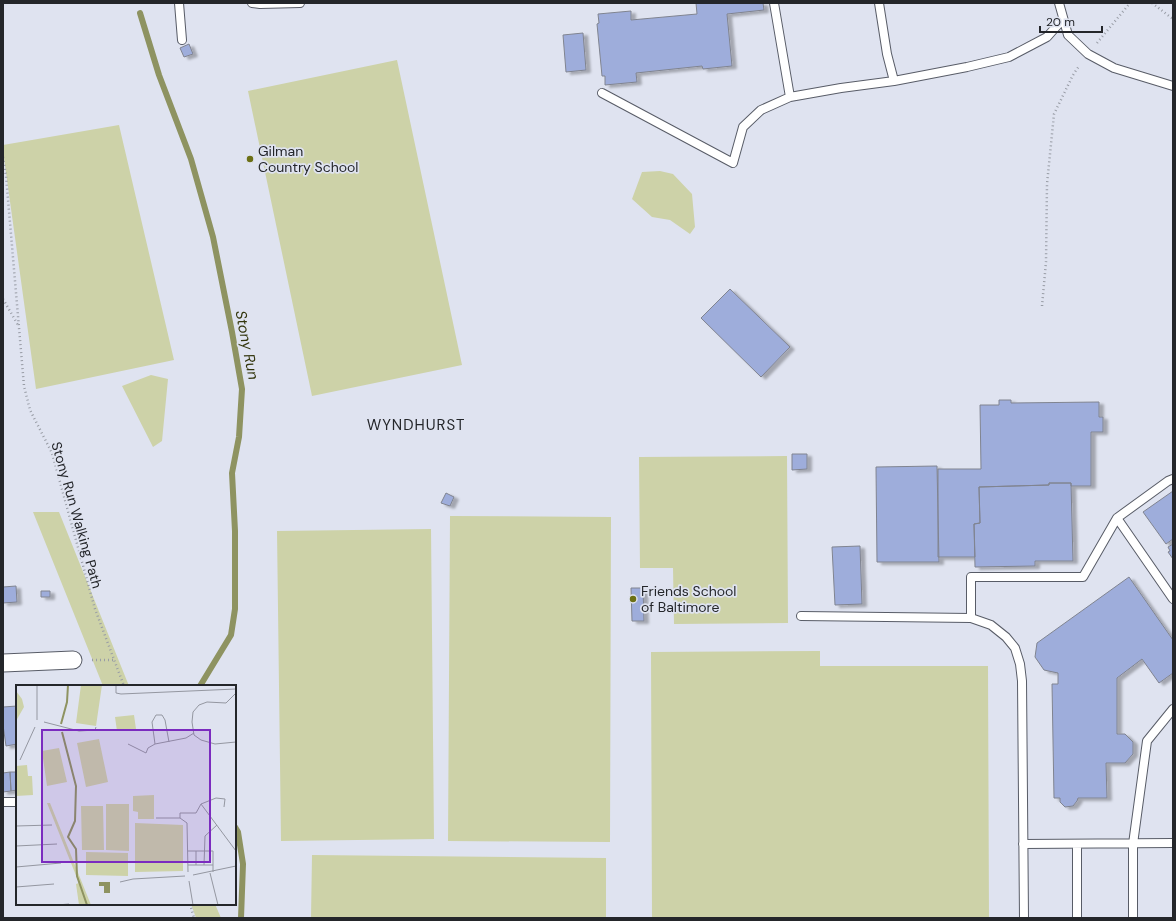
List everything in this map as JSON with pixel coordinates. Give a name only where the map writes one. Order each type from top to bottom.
[{"type":"street","points":[[3,663],[73,660]]},
{"type":"lane","points":[[179,3],[182,40]]},
{"type":"lane","points":[[252,3],[300,3]]},
{"type":"lane","points":[[774,3],[790,97]]},
{"type":"lane","points":[[879,3],[887,54],[894,81]]},
{"type":"lane","points":[[1059,3],[1068,35],[1088,54],[1114,68],[1173,86]]},
{"type":"lane","points":[[602,93],[733,162],[743,127],[761,110],[790,97],[894,81],[967,67],[1009,57],[1047,37],[1063,19]]},
{"type":"lane","points":[[971,618],[971,577],[1083,576],[1117,518],[1168,481],[1173,479]]},
{"type":"lane","points":[[1117,518],[1173,599]]},
{"type":"lane","points":[[801,616],[971,618],[991,625],[1006,637],[1015,648],[1020,664],[1022,680],[1024,918]]},
{"type":"lane","points":[[1133,918],[1133,844],[1147,741],[1173,709]]},
{"type":"lane","points":[[3,802],[16,802]]},
{"type":"lane","points":[[1023,844],[1173,843]]},
{"type":"lane","points":[[1077,844],[1077,918]]},
{"type":"path","points":[[1042,306],[1046,262],[1047,184],[1054,114],[1073,75],[1088,54],[1130,3]]},
{"type":"path","points":[[1152,3],[1173,19]]},
{"type":"path","name":"Stony Run Walking Path","points":[[3,157],[6,176],[24,386],[30,410],[52,453],[94,609],[124,685]]},
{"type":"path","points":[[3,299],[19,326]]},
{"type":"path","points":[[190,905],[194,918]]},
{"type":"green space","points":[[397,60],[462,365],[312,396],[248,91]]},
{"type":"green space","points":[[119,125],[174,360],[36,389],[3,145]]},
{"type":"green space","points":[[660,171],[673,174],[692,194],[695,227],[690,234],[670,220],[652,217],[632,199],[642,172]]},
{"type":"green space","points":[[151,375],[168,379],[162,441],[153,447],[122,386]]},
{"type":"green space","points":[[787,456],[788,623],[674,624],[673,568],[640,568],[639,457]]},
{"type":"green space","points":[[33,512],[59,512],[129,685],[103,685]]},
{"type":"green space","points":[[450,516],[611,517],[610,842],[448,841]]},
{"type":"green space","points":[[431,529],[434,839],[281,841],[277,531]]},
{"type":"green space","points":[[820,651],[820,666],[988,666],[989,918],[652,918],[651,652]]},
{"type":"green space","points":[[312,855],[606,858],[606,918],[311,918]]},
{"type":"green space","points":[[191,905],[215,905],[221,918],[196,918]]},
{"type":"building","points":[[696,3],[763,3],[764,10],[727,14],[732,66],[703,69],[702,66],[636,73],[637,82],[605,85],[605,76],[602,76],[597,24],[599,23],[598,14],[631,11],[631,20],[697,14]]},
{"type":"building","points":[[583,33],[586,70],[566,72],[563,35]]},
{"type":"building","points":[[189,44],[193,54],[184,57],[180,48]]},
{"type":"building","points":[[730,289],[790,347],[761,377],[701,318]]},
{"type":"building","points":[[999,400],[1011,400],[1011,403],[1099,402],[1099,417],[1103,417],[1103,432],[1091,432],[1091,486],[1071,486],[1071,483],[1049,483],[1049,485],[979,487],[980,523],[974,524],[975,557],[938,557],[938,469],[981,469],[980,405],[999,405]]},
{"type":"building","points":[[792,454],[807,454],[807,469],[792,470]]},
{"type":"building","points":[[937,466],[939,562],[877,562],[876,467]]},
{"type":"building","points":[[1049,483],[1071,483],[1073,561],[1035,561],[1035,566],[975,567],[974,524],[980,523],[979,487],[1049,485]]},
{"type":"building","points":[[1173,491],[1173,539],[1166,544],[1143,512]]},
{"type":"building","points":[[446,493],[454,497],[450,506],[441,503]]},
{"type":"building","points":[[1173,544],[1173,559],[1168,552],[1170,551],[1168,547]]},
{"type":"building","points":[[860,546],[862,604],[835,605],[832,547]]},
{"type":"building","points":[[1129,577],[1173,640],[1173,673],[1159,683],[1142,659],[1117,678],[1117,734],[1125,734],[1133,742],[1133,754],[1125,763],[1106,763],[1107,798],[1078,798],[1073,806],[1065,807],[1060,802],[1060,798],[1054,798],[1052,684],[1058,684],[1058,673],[1044,670],[1035,657],[1037,643]]},
{"type":"building","points":[[16,586],[17,602],[3,603],[3,587]]},
{"type":"building","points":[[631,588],[643,588],[644,621],[632,621]]},
{"type":"building","points":[[41,591],[50,591],[50,597],[41,597]]},
{"type":"building","points":[[16,706],[16,744],[6,746],[3,725],[3,707]]},
{"type":"building","points":[[10,772],[11,791],[3,792],[3,773]]},
{"type":"building","points":[[10,772],[16,772],[16,790],[11,791]]},
{"type":"waterway","name":"Stony Run","points":[[140,13],[159,75],[191,159],[213,237],[242,389],[239,437],[232,473],[235,531],[235,609],[231,635],[201,685]]},
{"type":"waterway","name":"Stony Run","points":[[236,829],[238,832],[243,864],[241,918]]},
{"type":"place","name":"Gilman Country School","points":[[250,159]]},
{"type":"place","name":"Friends School of Baltimore","points":[[633,599]]},
{"type":"district","name":"WYNDHURST","points":[[416,425]]}]
